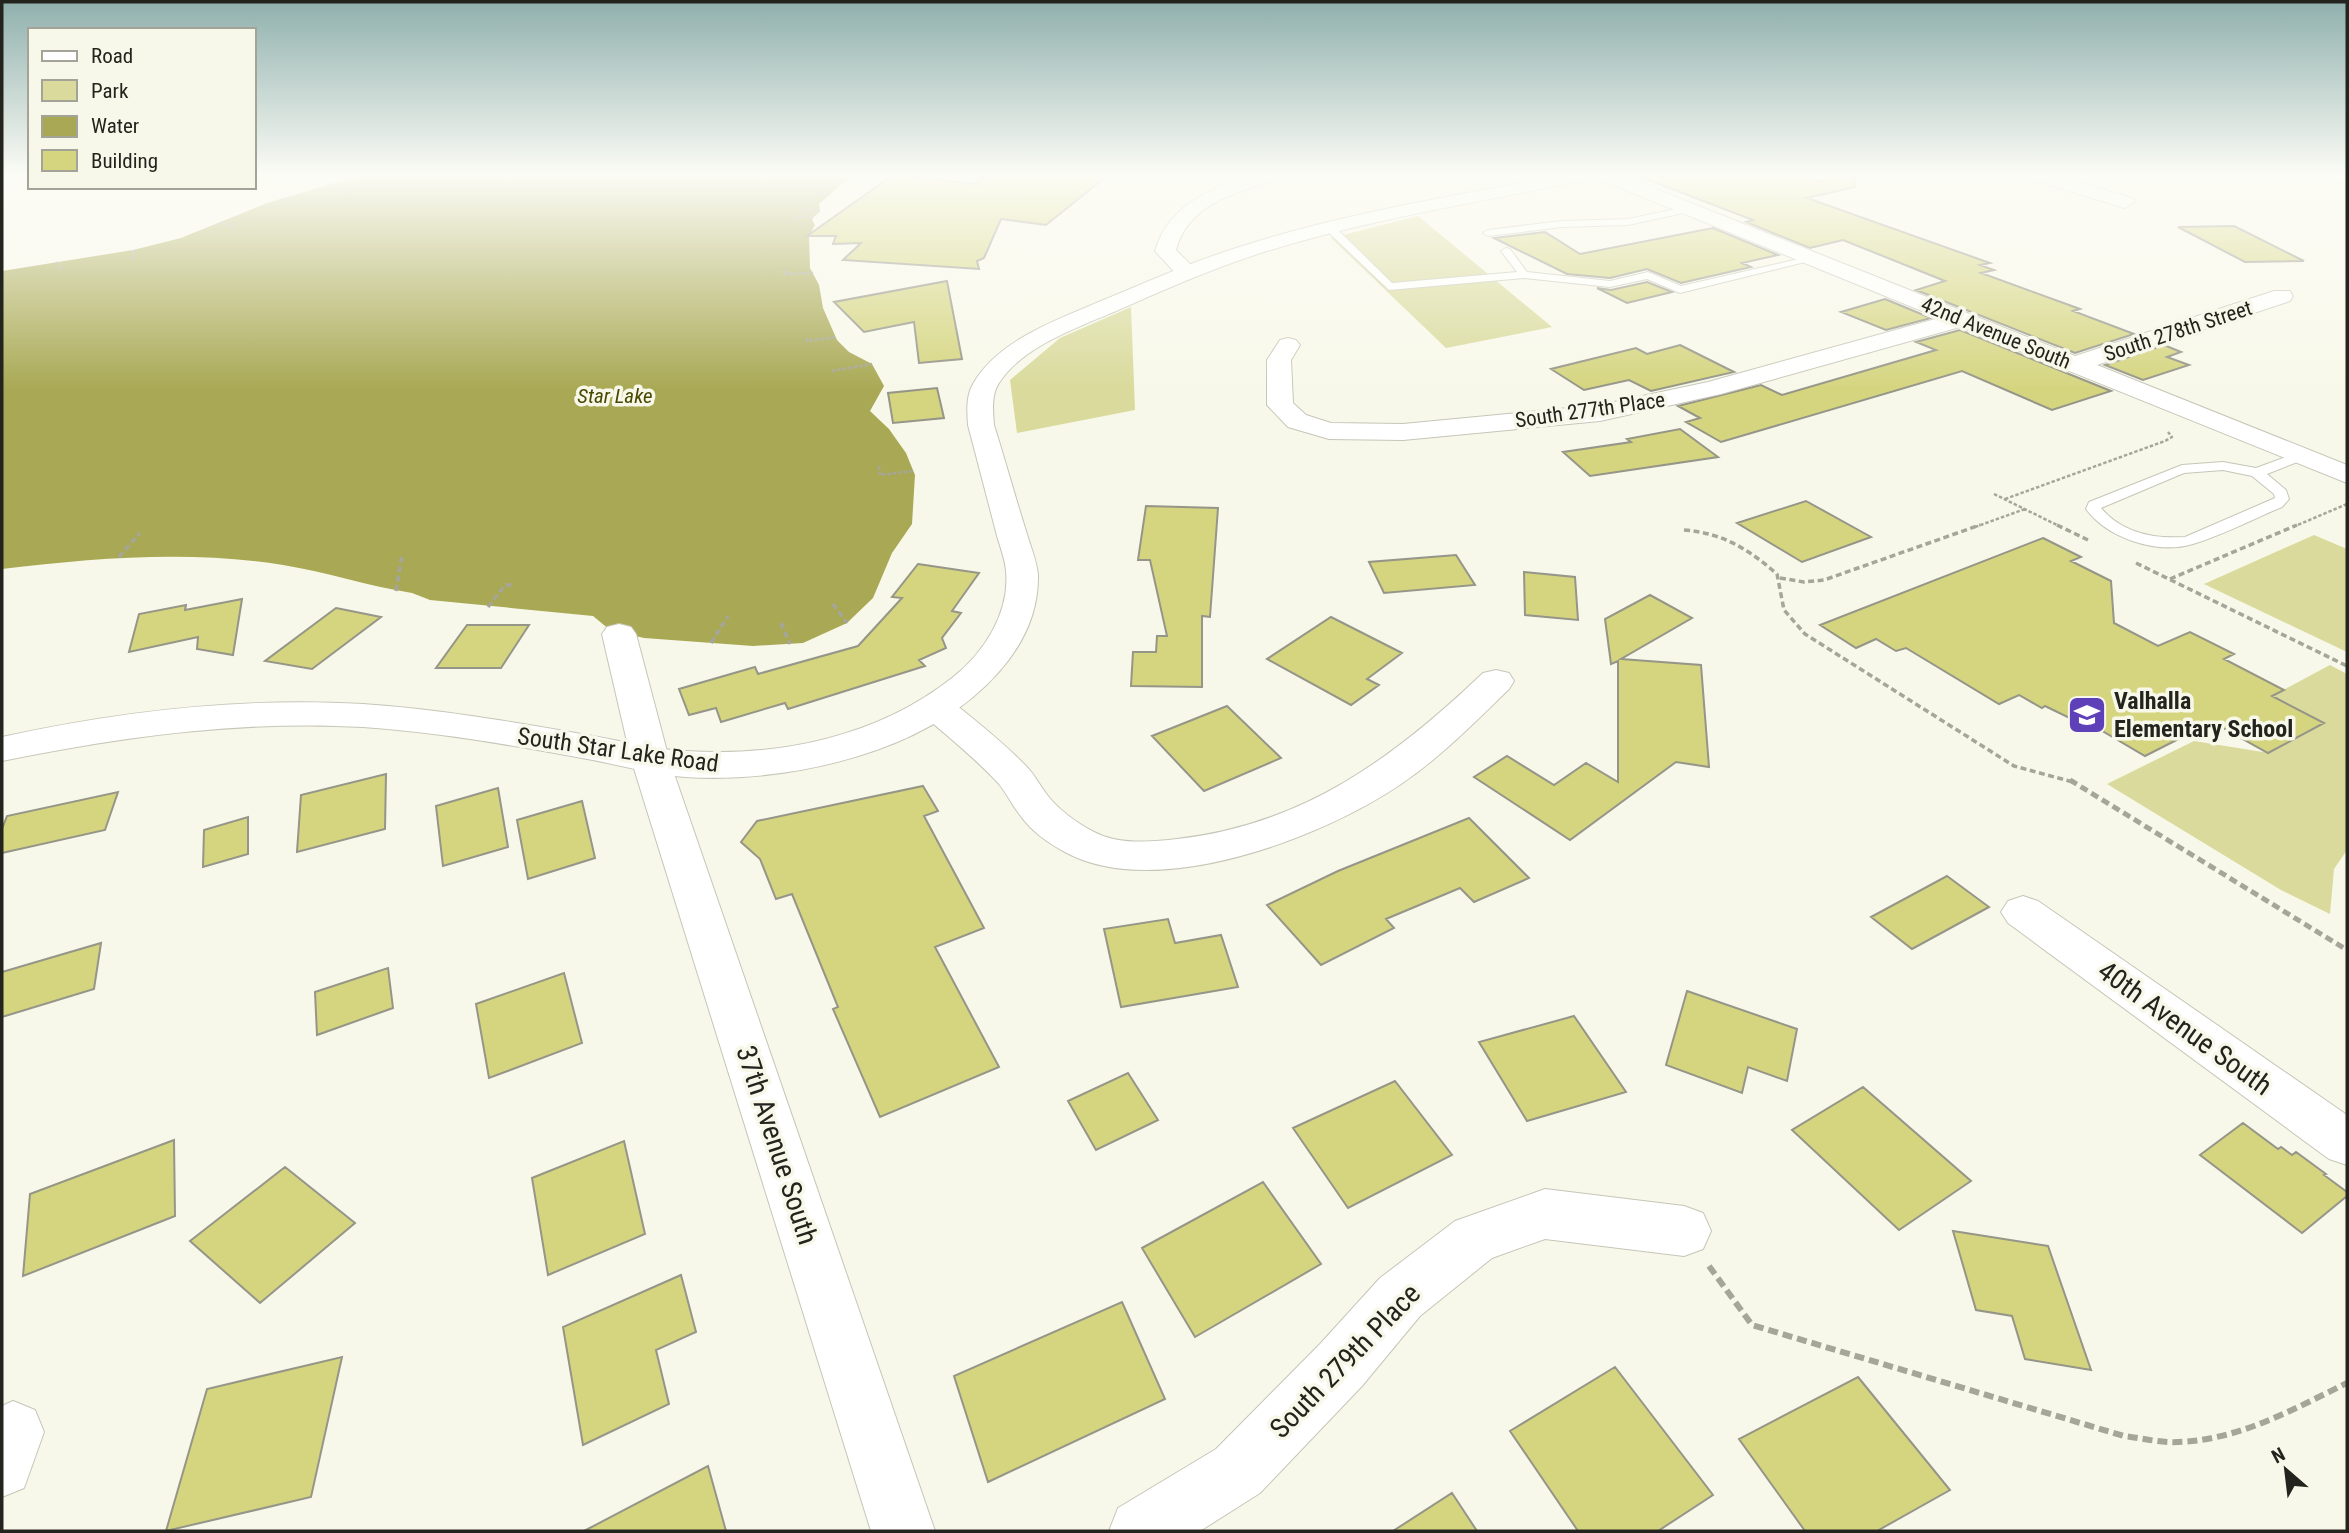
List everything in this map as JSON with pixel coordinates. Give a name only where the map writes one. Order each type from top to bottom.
[{"type":"street","points":[[1166,247],[1165,251],[1187,272]]},
{"type":"street","name":"South Star Lake Road","points":[[2,749],[68,735],[177,720],[290,714],[415,720],[650,759],[721,766],[785,760],[844,746],[886,732],[937,708],[959,692],[1005,641],[1021,592],[1023,572],[981,425],[980,407],[989,379],[1031,344],[1058,329],[1187,272],[1264,247]]},
{"type":"street","name":"42nd Avenue South","points":[[1782,247],[2347,475]]},
{"type":"street","name":"South 278th Street","points":[[2073,365],[2282,296]]},
{"type":"street","name":"South 277th Place","points":[[1288,345],[1279,360],[1280,405],[1289,416],[1307,425],[1329,431],[1403,432],[1600,413],[1648,404],[1961,319]]},
{"type":"street","name":"37th Avenue South","points":[[619,634],[650,759],[903,1531]]},
{"type":"street","points":[[937,708],[993,755],[1014,777],[1040,813],[1084,845],[1109,852],[1175,855],[1241,842],[1283,828],[1351,798],[1431,743],[1496,681]]},
{"type":"street","name":"40th Avenue South","points":[[2023,912],[2347,1143]]},
{"type":"street","name":"South 279th Place","points":[[1141,1531],[1238,1471],[1341,1365],[1400,1297],[1474,1239],[1545,1214],[1684,1231]]},
{"type":"lane","points":[[1349,247],[1389,286],[1524,275],[1610,284],[1648,275],[1679,290],[1812,259]]},
{"type":"lane","points":[[1506,251],[1524,275]]},
{"type":"lane","points":[[2257,473],[2281,493],[2282,499],[2277,504],[2188,541],[2174,543],[2135,536],[2107,523],[2093,509],[2094,505],[2182,469],[2223,466],[2257,473],[2300,456]]},
{"type":"path","points":[[133,250],[133,259]]},
{"type":"path","points":[[56,262],[62,270]]},
{"type":"path","points":[[785,270],[783,274],[813,273]]},
{"type":"path","points":[[806,338],[807,341],[836,337]]},
{"type":"path","points":[[832,371],[872,364]]},
{"type":"path","points":[[2004,499],[2165,441],[2172,437],[2167,429],[2168,425],[2193,413]]},
{"type":"path","points":[[879,466],[880,475],[914,471]]},
{"type":"path","points":[[1994,494],[2097,544]]},
{"type":"path","points":[[2169,579],[2347,504]]},
{"type":"path","points":[[1684,530],[1703,530],[1732,538],[1780,578],[1804,582],[1824,580],[2025,509]]},
{"type":"path","points":[[119,557],[140,533]]},
{"type":"path","points":[[397,591],[402,555]]},
{"type":"path","points":[[2133,562],[2347,666]]},
{"type":"path","points":[[1780,578],[1780,604],[1793,625],[1805,634],[2014,766],[2069,779],[2347,950]]},
{"type":"path","points":[[488,607],[505,585],[515,585]]},
{"type":"path","points":[[833,604],[847,623]]},
{"type":"path","points":[[711,643],[728,616]]},
{"type":"path","points":[[782,623],[790,643]]},
{"type":"path","points":[[1684,1231],[1752,1325],[2124,1436],[2177,1442],[2205,1439],[2258,1426],[2347,1383]]},
{"type":"green space","points":[[1340,247],[1455,247],[1552,327],[1446,348]]},
{"type":"green space","points":[[1131,307],[1135,410],[1017,433],[1010,380],[1060,338]]},
{"type":"green space","points":[[2314,535],[2347,549],[2347,652],[2204,584]]},
{"type":"green space","points":[[2330,665],[2347,674],[2347,850],[2334,869],[2330,914],[2281,890],[2107,784],[2194,741],[2269,753],[2324,723],[2272,696]]},
{"type":"water","name":"Star Lake","points":[[147,247],[809,247],[810,268],[819,285],[823,308],[837,340],[849,352],[872,364],[884,386],[870,411],[889,429],[906,453],[915,475],[912,524],[892,553],[873,598],[847,623],[803,643],[753,646],[644,638],[610,630],[593,616],[430,600],[412,593],[315,571],[248,560],[142,557],[2,569],[2,271]]},
{"type":"building","points":[[857,247],[989,247],[984,258],[977,261],[979,269],[843,260]]},
{"type":"building","points":[[1511,247],[1568,247],[1580,254],[1618,247],[1758,247],[1778,255],[1742,263],[1751,267],[1681,283],[1647,269],[1610,278],[1567,274]]},
{"type":"building","points":[[1859,247],[1944,247],[1990,263],[1980,265],[1994,270],[1981,273],[2080,309],[2073,311],[2134,334],[2075,353],[1916,290],[1945,281]]},
{"type":"building","points":[[2215,247],[2275,247],[2304,261],[2245,262]]},
{"type":"building","points":[[947,281],[962,359],[919,363],[914,322],[864,332],[834,302]]},
{"type":"building","points":[[1647,282],[1672,292],[1627,303],[1597,288],[1611,290]]},
{"type":"building","points":[[1885,299],[1931,318],[1886,330],[1841,312]]},
{"type":"building","points":[[1960,330],[2111,391],[2052,410],[1962,371],[1721,442],[1686,422],[1700,418],[1678,406],[1761,385],[1782,395],[1936,350],[1916,342]]},
{"type":"building","points":[[1680,345],[1734,372],[1651,391],[1629,380],[1584,390],[1551,369],[1636,348],[1647,354]]},
{"type":"building","points":[[2164,345],[2181,352],[2167,357],[2189,365],[2143,380],[2105,365]]},
{"type":"building","points":[[937,388],[944,418],[893,423],[888,393]]},
{"type":"building","points":[[1680,429],[1718,457],[1590,476],[1563,452],[1631,442],[1627,439]]},
{"type":"building","points":[[1806,501],[1871,537],[1802,562],[1737,523]]},
{"type":"building","points":[[1146,506],[1218,508],[1210,617],[1202,616],[1202,687],[1131,686],[1133,652],[1156,652],[1157,636],[1167,636],[1150,560],[1138,560]]},
{"type":"building","points":[[2043,538],[2081,557],[2071,561],[2111,581],[2114,623],[2158,646],[2190,632],[2234,654],[2224,659],[2284,690],[2272,696],[2324,723],[2268,753],[2212,722],[2145,756],[2092,725],[2082,724],[2045,706],[2042,708],[2019,695],[1999,704],[1906,648],[1896,651],[1876,639],[1856,648],[1820,625]]},
{"type":"building","points":[[1456,555],[1475,585],[1384,593],[1369,562]]},
{"type":"building","points":[[918,564],[979,573],[952,611],[961,613],[942,638],[946,648],[919,660],[925,666],[788,709],[785,703],[721,722],[716,708],[689,715],[679,689],[755,667],[758,674],[858,646],[902,598],[892,597]]},
{"type":"building","points":[[1524,572],[1575,577],[1578,620],[1525,615]]},
{"type":"building","points":[[1650,595],[1692,618],[1621,659],[1701,665],[1709,767],[1676,762],[1570,840],[1474,777],[1507,756],[1554,785],[1586,763],[1618,782],[1618,661],[1611,664],[1605,619]]},
{"type":"building","points":[[242,599],[233,655],[197,649],[198,637],[129,652],[139,614],[186,605],[185,610]]},
{"type":"building","points":[[336,608],[381,617],[312,669],[265,661]]},
{"type":"building","points":[[1331,617],[1402,653],[1367,679],[1379,685],[1351,705],[1267,659]]},
{"type":"building","points":[[467,625],[529,625],[501,668],[436,668]]},
{"type":"building","points":[[1227,706],[1281,758],[1204,791],[1152,736]]},
{"type":"building","points":[[386,774],[385,829],[297,852],[301,795]]},
{"type":"building","points":[[923,786],[938,811],[924,816],[984,928],[935,947],[999,1067],[880,1117],[833,1009],[838,1007],[792,894],[776,899],[760,859],[741,842],[757,821]]},
{"type":"building","points":[[498,788],[508,847],[443,866],[436,806]]},
{"type":"building","points":[[118,792],[105,830],[2,853],[2,829],[7,816]]},
{"type":"building","points":[[582,801],[595,858],[528,879],[517,820]]},
{"type":"building","points":[[248,817],[248,854],[203,867],[204,830]]},
{"type":"building","points":[[1469,818],[1529,878],[1474,902],[1460,888],[1386,919],[1394,928],[1321,965],[1267,905],[1338,871]]},
{"type":"building","points":[[1947,876],[1989,907],[1912,949],[1871,917]]},
{"type":"building","points":[[1168,919],[1175,943],[1221,935],[1238,987],[1121,1007],[1104,929]]},
{"type":"building","points":[[101,943],[94,989],[2,1017],[2,972]]},
{"type":"building","points":[[388,968],[393,1008],[317,1035],[315,992]]},
{"type":"building","points":[[564,973],[582,1043],[489,1078],[476,1004]]},
{"type":"building","points":[[1687,991],[1797,1029],[1787,1081],[1748,1067],[1742,1093],[1666,1065]]},
{"type":"building","points":[[1574,1016],[1626,1092],[1527,1121],[1479,1042]]},
{"type":"building","points":[[1128,1073],[1158,1120],[1096,1150],[1068,1101]]},
{"type":"building","points":[[1395,1081],[1452,1155],[1348,1208],[1293,1128]]},
{"type":"building","points":[[1863,1087],[1971,1181],[1899,1230],[1792,1130]]},
{"type":"building","points":[[2243,1123],[2278,1149],[2281,1147],[2292,1155],[2296,1152],[2347,1192],[2347,1196],[2302,1233],[2200,1155]]},
{"type":"building","points":[[174,1140],[175,1216],[23,1276],[30,1194]]},
{"type":"building","points":[[624,1141],[645,1234],[548,1275],[532,1178]]},
{"type":"building","points":[[285,1167],[355,1223],[260,1303],[190,1241]]},
{"type":"building","points":[[1263,1182],[1321,1264],[1195,1337],[1142,1248]]},
{"type":"building","points":[[1953,1231],[2048,1246],[2091,1370],[2025,1359],[2012,1316],[1976,1310]]},
{"type":"building","points":[[681,1275],[696,1332],[656,1350],[669,1404],[583,1445],[563,1327]]},
{"type":"building","points":[[1122,1302],[1165,1399],[988,1482],[954,1376]]},
{"type":"building","points":[[342,1357],[311,1497],[166,1531],[207,1389]]},
{"type":"building","points":[[1615,1367],[1713,1495],[1658,1531],[1578,1531],[1510,1431]]},
{"type":"building","points":[[1858,1377],[1950,1490],[1877,1531],[1805,1531],[1739,1439]]},
{"type":"building","points":[[708,1466],[726,1531],[584,1531]]},
{"type":"building","points":[[1452,1493],[1477,1531],[1393,1531]]},
{"type":"place","name":"Valhalla Elementary School","points":[[2087,715]]}]
